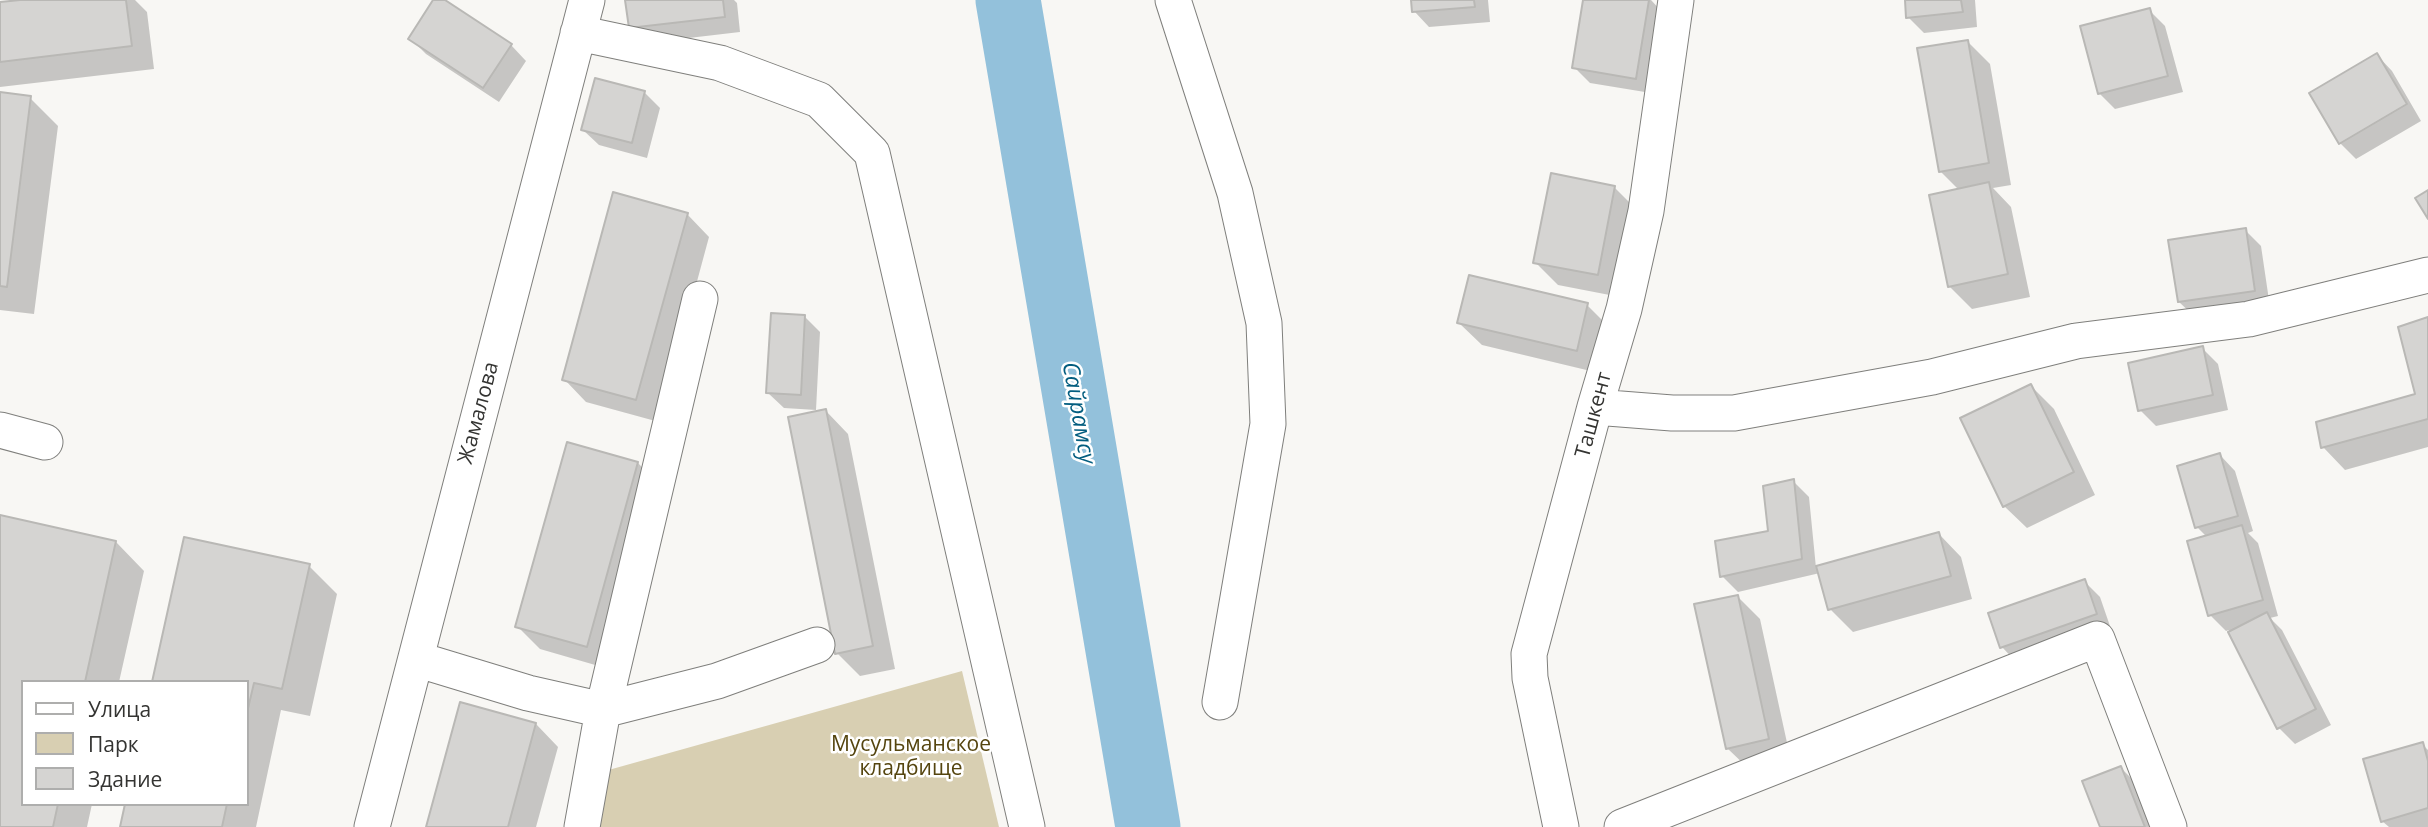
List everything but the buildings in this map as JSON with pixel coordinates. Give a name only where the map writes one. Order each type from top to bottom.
[{"type":"street","points":[[1173,0],[1235,193],[1264,323],[1268,424],[1220,702]]},
{"type":"street","name":"Ташкент","points":[[1561,827],[1530,678],[1530,654],[1595,407],[1624,309],[1646,211],[1676,0]]},
{"type":"street","points":[[582,16],[819,100],[872,153],[1027,827]]},
{"type":"street","name":"Жамалова","points":[[372,827],[582,16]]},
{"type":"street","points":[[1595,407],[1672,413],[1734,413],[1932,377],[2076,341],[2249,319],[2428,275]]},
{"type":"street","points":[[582,827],[603,710],[700,299]]},
{"type":"street","points":[[0,430],[45,442]]},
{"type":"street","points":[[1622,827],[2097,639],[2169,827]]},
{"type":"street","points":[[416,659],[528,693],[603,710],[717,681],[817,645]]},
{"type":"green space","name":"Мусульманское кладбище","points":[[962,671],[999,827],[599,827],[605,771]]},
{"type":"waterway","name":"Сайрамсу","points":[[1008,0],[1148,827]]}]
